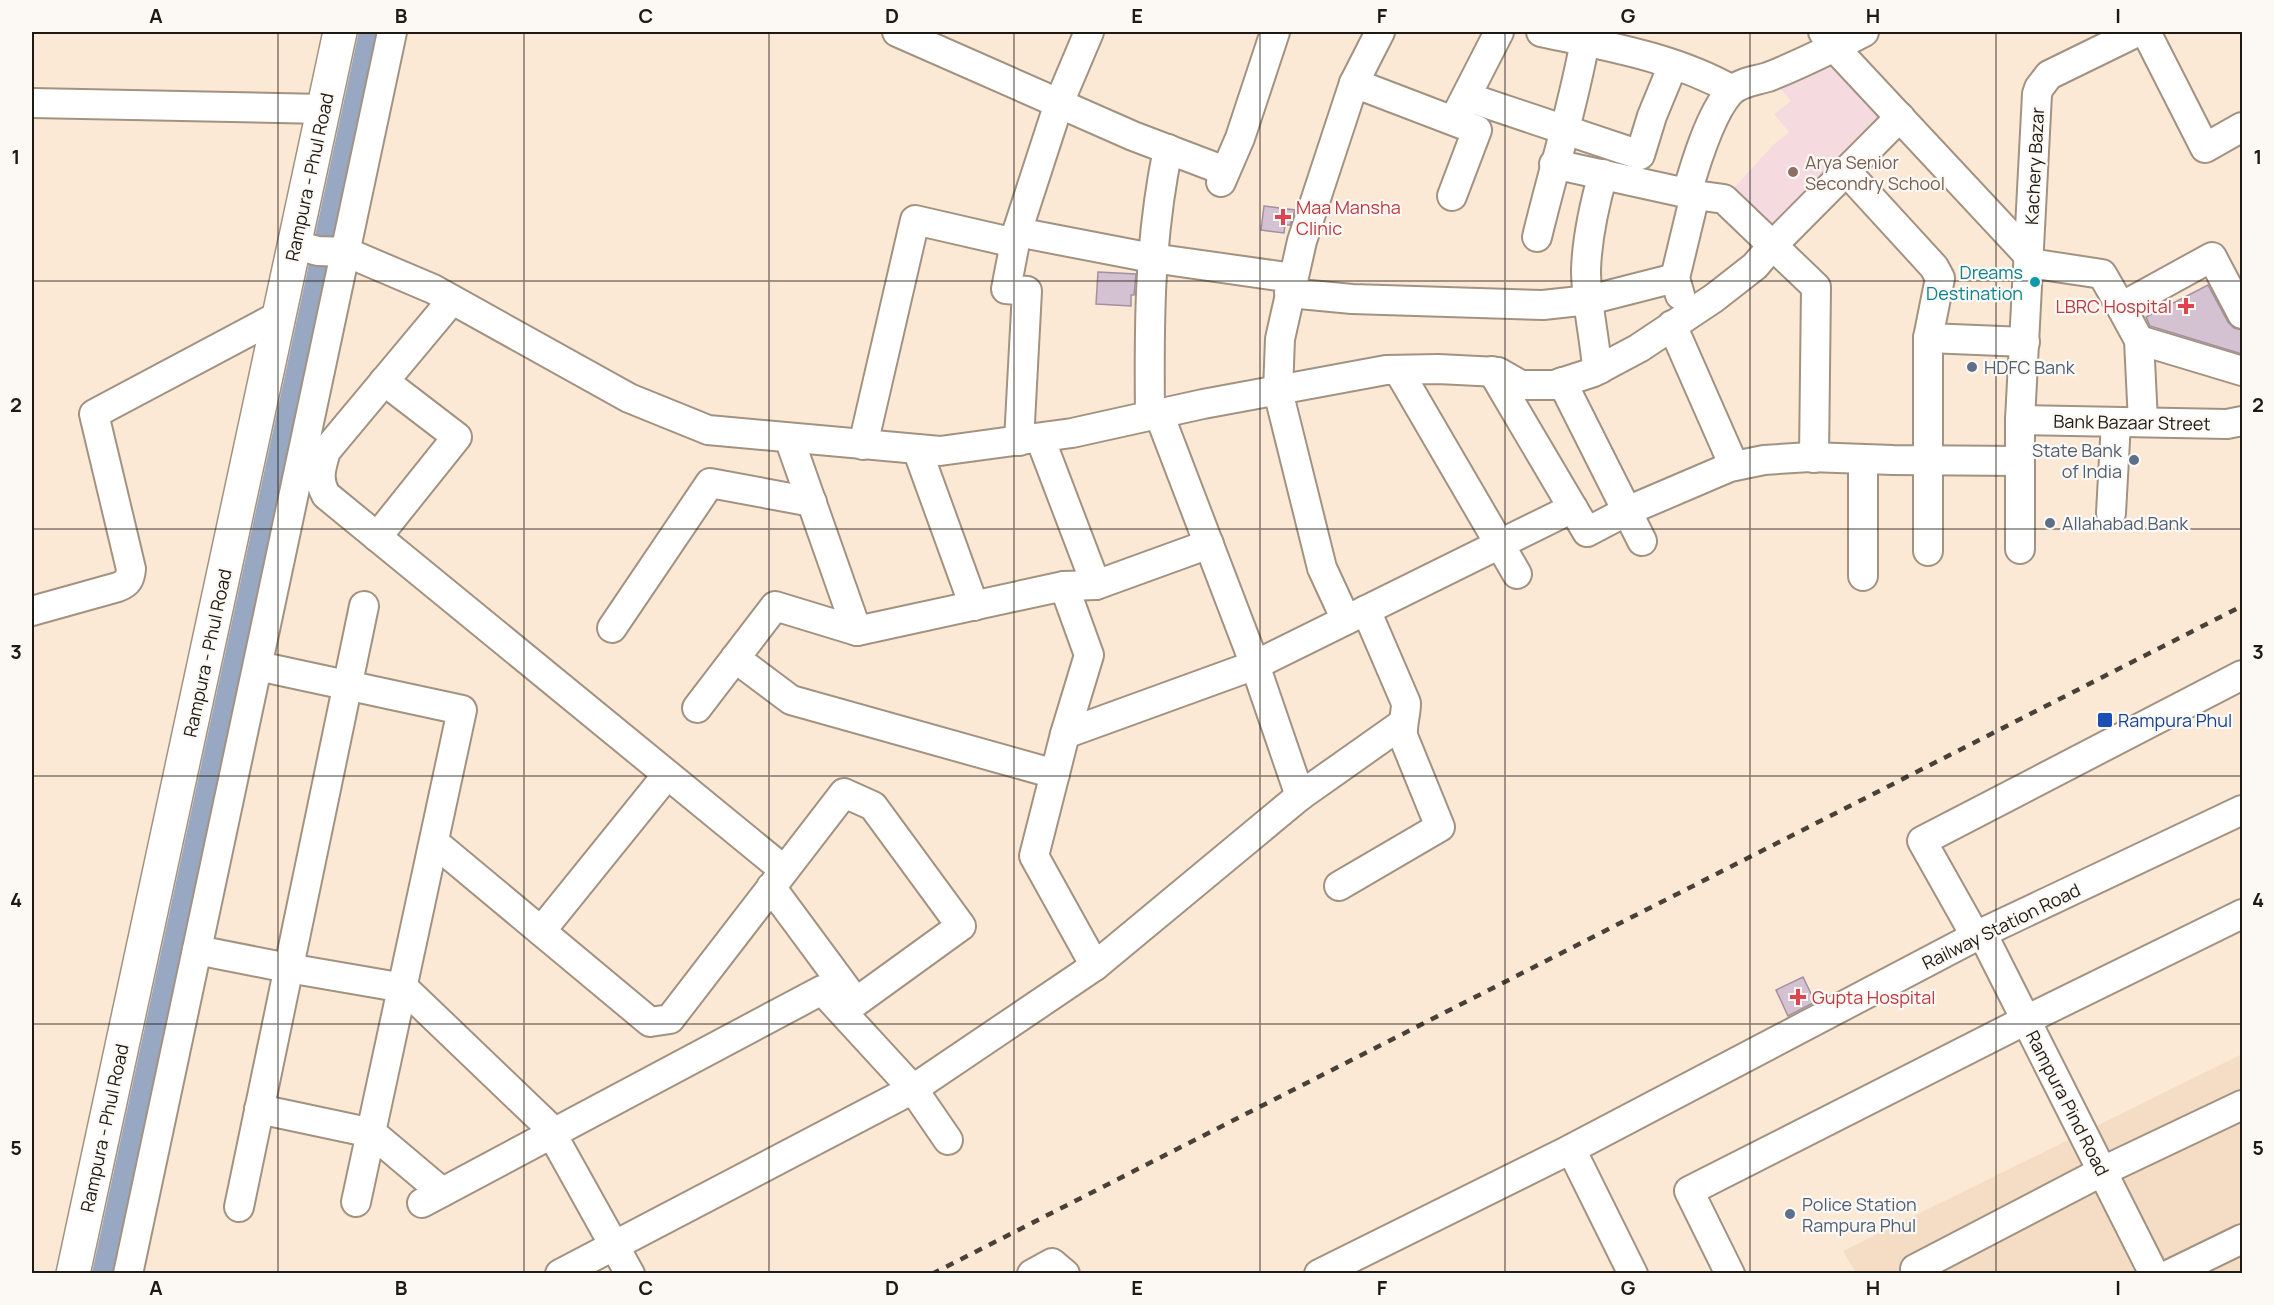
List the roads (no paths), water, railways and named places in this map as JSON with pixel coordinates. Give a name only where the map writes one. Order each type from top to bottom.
[{"type":"highway","name":"Rampura - Phul Road","points":[[73,1274],[280,315],[325,250],[324,109],[340,32]]},
{"type":"street","points":[[128,1274],[258,666],[325,250],[392,32]]},
{"type":"street","points":[[897,32],[1168,149],[1223,176],[1240,138],[1275,32]]},
{"type":"street","points":[[1089,32],[1059,103],[1016,237],[1006,290],[1027,291],[1029,439],[1096,585]]},
{"type":"street","points":[[560,1274],[913,1089],[1095,966],[1300,796],[1402,724],[1406,716],[1406,703],[1356,615],[1323,568],[1278,390],[1280,339],[1302,241],[1354,83],[1380,32]]},
{"type":"street","points":[[1452,196],[1465,126],[1467,97],[1499,32]]},
{"type":"street","points":[[1540,32],[1586,40],[1673,65],[1711,78],[1732,90]]},
{"type":"street","points":[[1734,466],[1681,319],[1680,294],[1675,278],[1698,153],[1723,101],[1732,90],[1828,39],[1864,32]]},
{"type":"street","name":"Kachery Bazar","points":[[2020,549],[2020,420],[2039,88],[2049,75],[2138,32]]},
{"type":"street","points":[[2146,32],[2205,148],[2242,127]]},
{"type":"street","points":[[1828,39],[2030,257],[2102,274],[2139,340],[2129,422],[2111,513]]},
{"type":"street","points":[[1538,237],[1554,164],[1566,130],[1586,40]]},
{"type":"street","points":[[1467,97],[1640,155],[1652,116],[1673,65]]},
{"type":"street","points":[[1354,83],[1465,126]]},
{"type":"street","points":[[32,103],[324,109]]},
{"type":"street","points":[[325,250],[452,300],[629,398],[708,430],[940,451],[1072,433],[1386,370],[1492,371],[1521,385],[1554,385],[1600,369],[1639,348],[1714,298],[1755,266],[1900,117]]},
{"type":"street","points":[[1168,149],[1158,198],[1152,258],[1149,332],[1155,415],[1209,544],[1255,665],[1300,796]]},
{"type":"street","points":[[1554,164],[1724,199],[1816,287],[1814,458]]},
{"type":"street","points":[[1846,171],[1934,267],[1940,278],[1928,338],[1928,551]]},
{"type":"street","points":[[1600,369],[1596,358],[1586,273],[1587,246],[1603,174]]},
{"type":"street","points":[[863,445],[915,220],[1152,258],[1352,299],[1543,305],[1589,300],[1675,278]]},
{"type":"street","points":[[2121,307],[2212,257],[2242,314]]},
{"type":"street","points":[[434,843],[650,1022],[670,1019],[778,879],[844,793],[873,806],[961,926],[856,1002],[778,879],[668,775],[326,495],[320,484],[319,474],[326,451],[452,300]]},
{"type":"street","points":[[32,611],[118,587],[130,578],[131,569],[94,414],[280,315]]},
{"type":"street","points":[[1928,338],[2025,342]]},
{"type":"street","points":[[2139,340],[2242,371]]},
{"type":"street","points":[[1398,370],[1516,574]]},
{"type":"street","points":[[1492,371],[1587,532],[1627,511],[1734,466],[1764,460],[1814,458],[2020,461]]},
{"type":"street","points":[[377,537],[457,437],[384,381]]},
{"type":"street","points":[[1562,382],[1642,541]]},
{"type":"street","name":"Bank Bazaar Street","points":[[2020,420],[2227,424],[2242,421]]},
{"type":"street","points":[[789,438],[857,632]]},
{"type":"street","points":[[917,449],[974,606]]},
{"type":"street","points":[[1863,460],[1863,576]]},
{"type":"street","points":[[612,628],[710,483],[812,502]]},
{"type":"street","points":[[1065,734],[1255,665],[1573,508]]},
{"type":"street","points":[[698,708],[775,606],[857,632],[1064,586],[1096,585],[1209,544]]},
{"type":"street","points":[[1064,586],[1089,655],[1065,734],[1034,856],[1095,966]]},
{"type":"street","points":[[239,1207],[364,606]]},
{"type":"street","points":[[735,658],[791,700],[1055,774]]},
{"type":"street","points":[[258,666],[462,710],[404,988],[356,1202]]},
{"type":"street","name":"Rampura Pind Road","points":[[2154,1274],[1980,931],[1922,841],[2242,675]]},
{"type":"street","points":[[1339,886],[1440,827],[1403,736],[1402,724]]},
{"type":"street","points":[[541,931],[668,775]]},
{"type":"street","points":[[1980,931],[2242,794]]},
{"type":"street","name":"Railway Station Road","points":[[1319,1274],[1571,1149],[1980,931],[2242,810]]},
{"type":"street","points":[[1730,1274],[1689,1191],[2026,1020],[2242,914]]},
{"type":"street","points":[[197,950],[404,988],[547,1125],[630,1274]]},
{"type":"street","points":[[259,1109],[372,1133],[432,1198],[822,990],[913,1089],[948,1140]]},
{"type":"street","points":[[1917,1274],[1915,1269],[2103,1171],[2242,1105]]},
{"type":"street","points":[[1571,1149],[1634,1274]]},
{"type":"street","points":[[2170,1274],[2242,1239]]},
{"type":"street","points":[[1032,1274],[1052,1263],[1065,1274]]},
{"type":"waterway","points":[[102,1274],[369,32]]},
{"type":"railway","points":[[932,1274],[2242,606]]},
{"type":"place","name":"Arya Senior Secondry School","points":[[1793,172]]},
{"type":"place","name":"Maa Mansha Clinic","points":[[1283,217]]},
{"type":"place","name":"Dreams Destination","points":[[2035,282]]},
{"type":"place","name":"LBRC Hospital","points":[[2186,306]]},
{"type":"place","name":"HDFC Bank","points":[[1972,367]]},
{"type":"place","name":"State Bank of India","points":[[2134,460]]},
{"type":"place","name":"Allahabad Bank","points":[[2050,523]]},
{"type":"place","name":"Rampura Phul","points":[[2105,720]]},
{"type":"place","name":"Gupta Hospital","points":[[1798,997]]},
{"type":"place","name":"Police Station Rampura Phul","points":[[1790,1214]]}]
